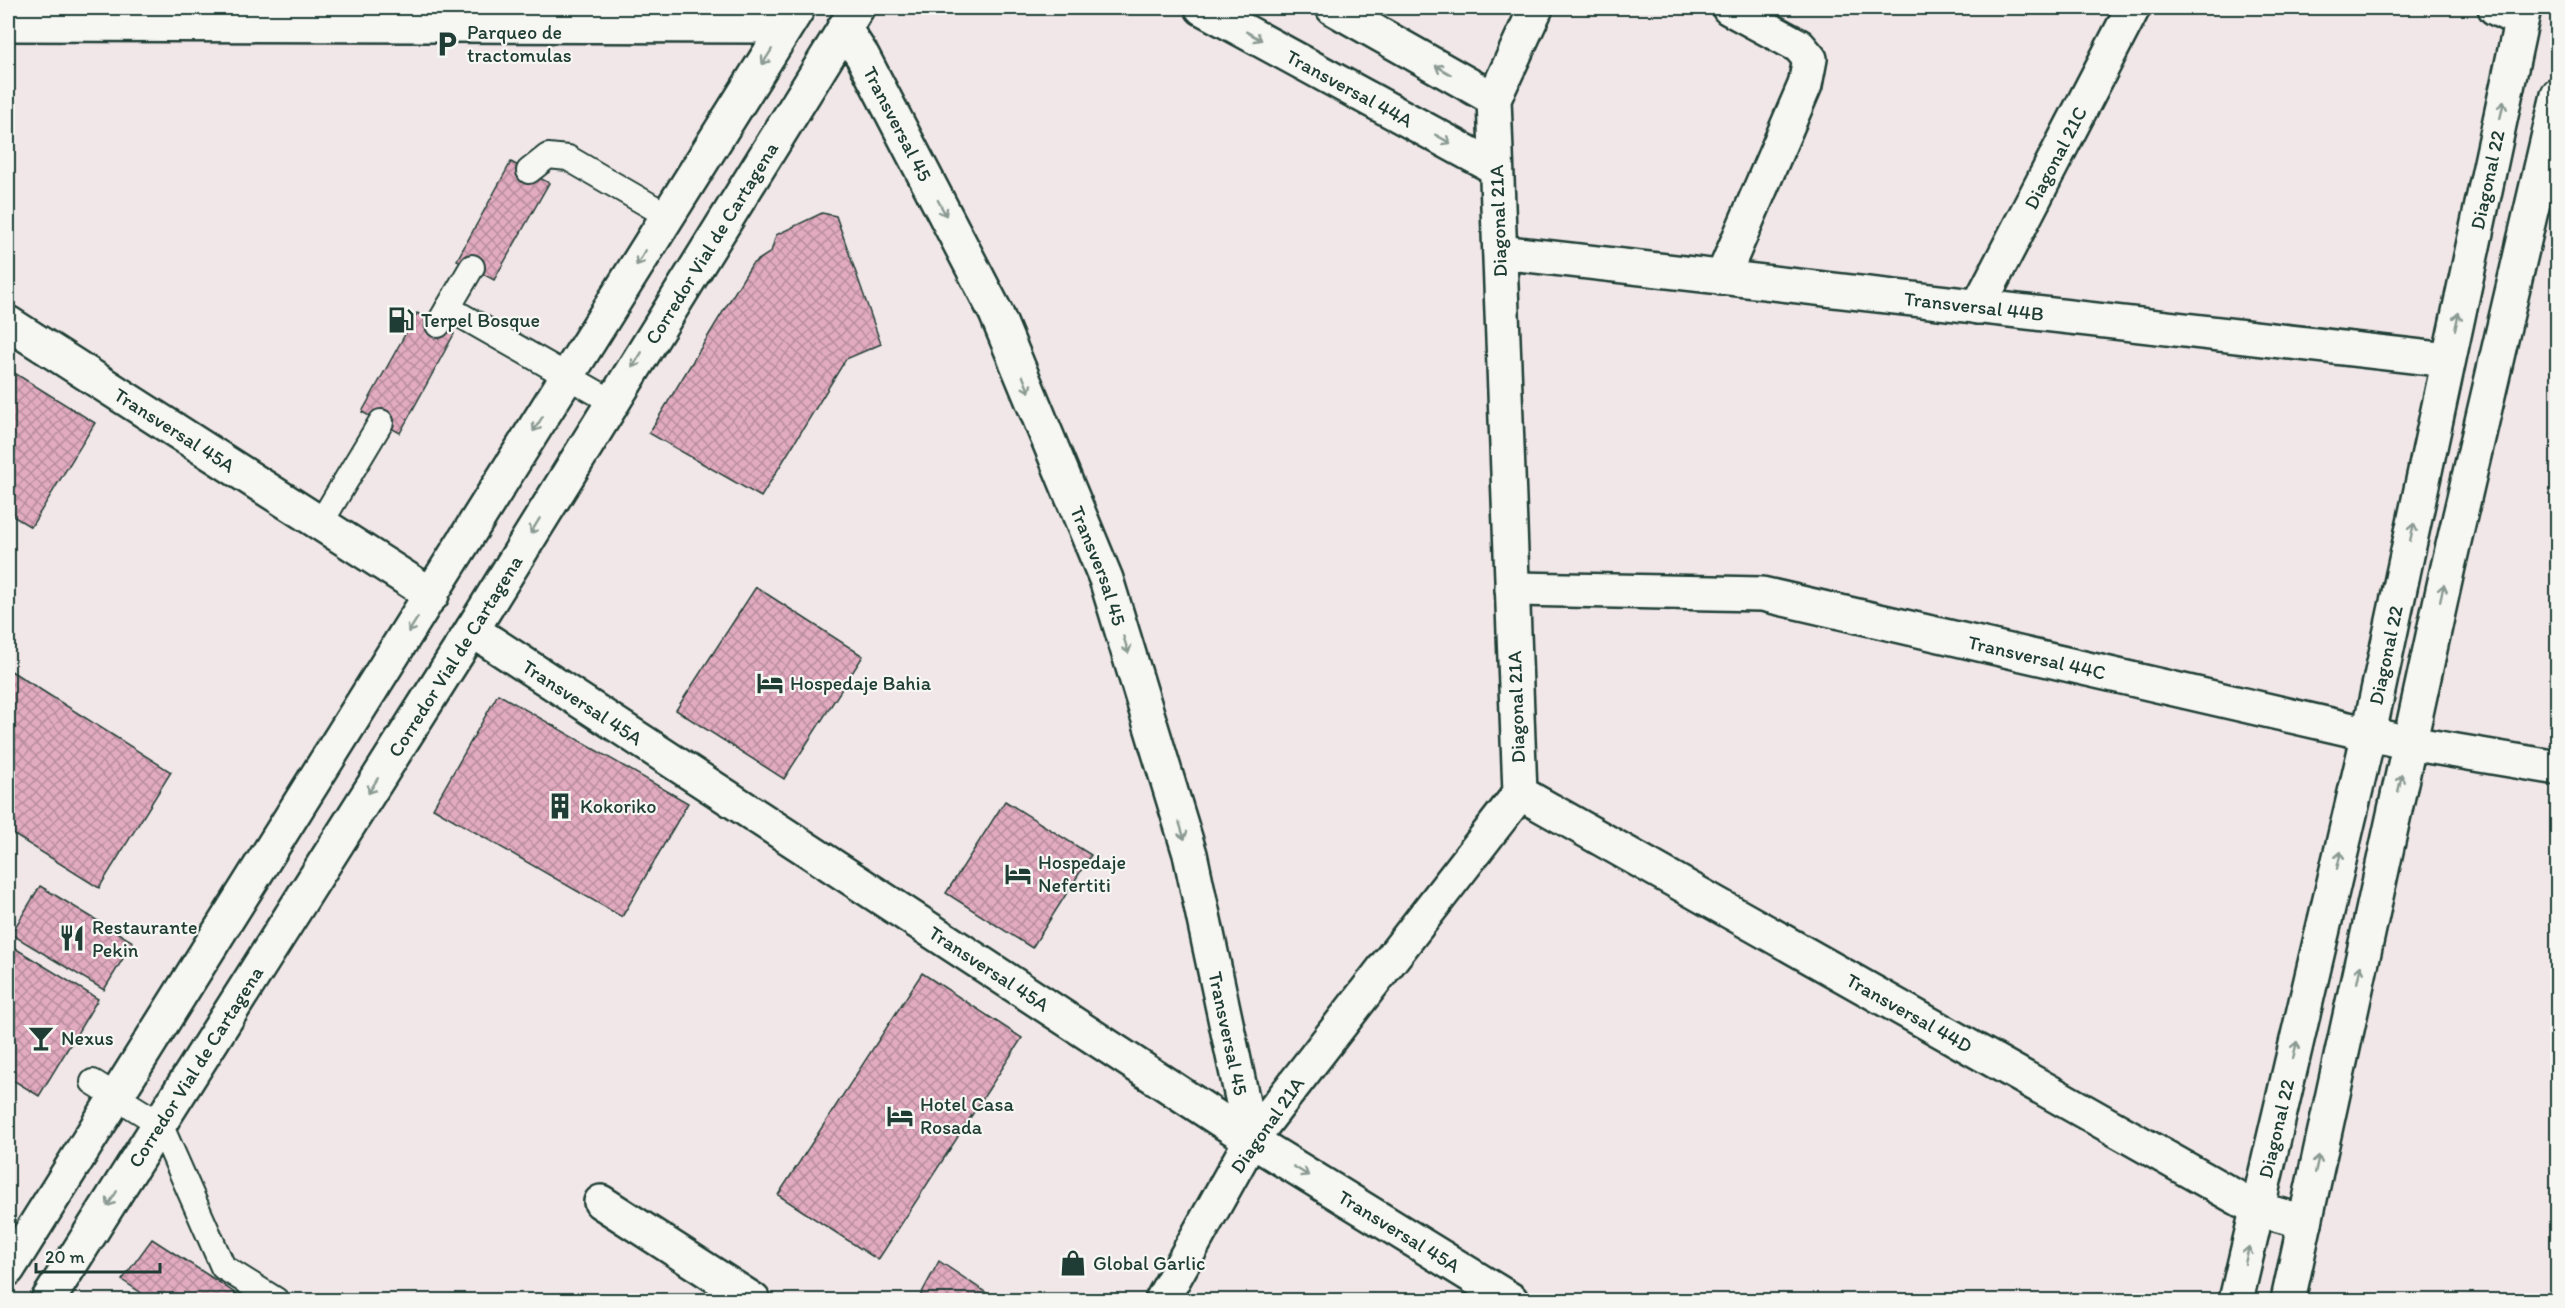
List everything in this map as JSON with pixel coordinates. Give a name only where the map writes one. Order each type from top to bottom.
[{"type":"street","name":"Transversal 44A","points":[[1202,8],[1496,168]]},
{"type":"street","points":[[1333,8],[1494,99]]},
{"type":"street","name":"Diagonal 21A","points":[[1162,1300],[1251,1140],[1520,794],[1494,99],[1536,8]]},
{"type":"street","points":[[1722,278],[1804,85],[1810,58],[1799,46],[1729,8]]},
{"type":"street","name":"Diagonal 21C","points":[[1978,307],[2133,8]]},
{"type":"street","name":"Diagonal 22","points":[[2236,1300],[2369,733],[2448,360],[2514,12]]},
{"type":"street","points":[[8,24],[792,17]]},
{"type":"street","points":[[8,1269],[104,1090],[432,595],[792,17]]},
{"type":"street","name":"Corredor Vial de Cartagena","points":[[48,1300],[472,630],[611,401],[850,18]]},
{"type":"street","name":"Transversal 45","points":[[850,18],[863,57],[996,313],[1106,579],[1190,854],[1251,1140]]},
{"type":"street","name":"Diagonal 22","points":[[2288,1300],[2409,743],[2558,95]]},
{"type":"street","name":"Transversal 44B","points":[[1500,252],[2448,360]]},
{"type":"street","name":"Transversal 45A","points":[[8,323],[432,595]]},
{"type":"street","name":"Transversal 44C","points":[[1512,589],[1762,594],[2409,743],[2558,768]]},
{"type":"street","name":"Transversal 45A","points":[[472,630],[1251,1140],[1511,1300]]},
{"type":"street","name":"Transversal 44D","points":[[1520,794],[2257,1209],[2305,1222]]},
{"type":"street","points":[[602,1202],[753,1300]]},
{"type":"lane","points":[[529,171],[548,156],[568,158],[668,216]]},
{"type":"lane","points":[[472,267],[443,316],[568,376],[611,401]]},
{"type":"lane","points":[[320,524],[381,422]]},
{"type":"lane","points":[[104,1090],[160,1124],[218,1274],[276,1300]]},
{"type":"building","points":[[511,162],[549,183],[494,280],[457,260]]},
{"type":"building","points":[[822,213],[836,216],[881,344],[846,359],[761,497],[649,433],[752,264],[771,252],[776,235]]},
{"type":"building","points":[[417,313],[454,334],[400,433],[362,412]]},
{"type":"building","points":[[8,369],[95,423],[31,527],[8,513]]},
{"type":"building","name":"Hospedaje Bahia","points":[[756,587],[863,656],[784,779],[676,710]]},
{"type":"building","points":[[8,669],[171,772],[99,888],[8,831]]},
{"type":"building","name":"Kokoriko","points":[[498,694],[688,803],[622,917],[433,808]]},
{"type":"building","name":"Hospedaje Nefertiti","points":[[1005,801],[1091,855],[1032,948],[946,893]]},
{"type":"building","name":"Restaurante Pekin","points":[[40,886],[133,942],[104,990],[11,934]]},
{"type":"building","name":"Nexus","points":[[8,944],[98,999],[39,1096],[8,1077]]},
{"type":"building","name":"Hotel Casa Rosada","points":[[922,973],[1022,1038],[878,1260],[778,1195]]},
{"type":"building","points":[[152,1239],[245,1300],[152,1300],[122,1280]]},
{"type":"building","points":[[939,1261],[997,1300],[918,1300]]},
{"type":"place","name":"Parqueo de tractomulas","points":[[447,44]]},
{"type":"place","name":"Terpel Bosque","points":[[401,320]]},
{"type":"place","name":"Hospedaje Bahia","points":[[770,683]]},
{"type":"place","name":"Kokoriko","points":[[560,806]]},
{"type":"place","name":"Hospedaje Nefertiti","points":[[1018,874]]},
{"type":"place","name":"Restaurante Pekin","points":[[72,938]]},
{"type":"place","name":"Nexus","points":[[41,1038]]},
{"type":"place","name":"Hotel Casa Rosada","points":[[900,1116]]},
{"type":"place","name":"Global Garlic","points":[[1073,1263]]}]
